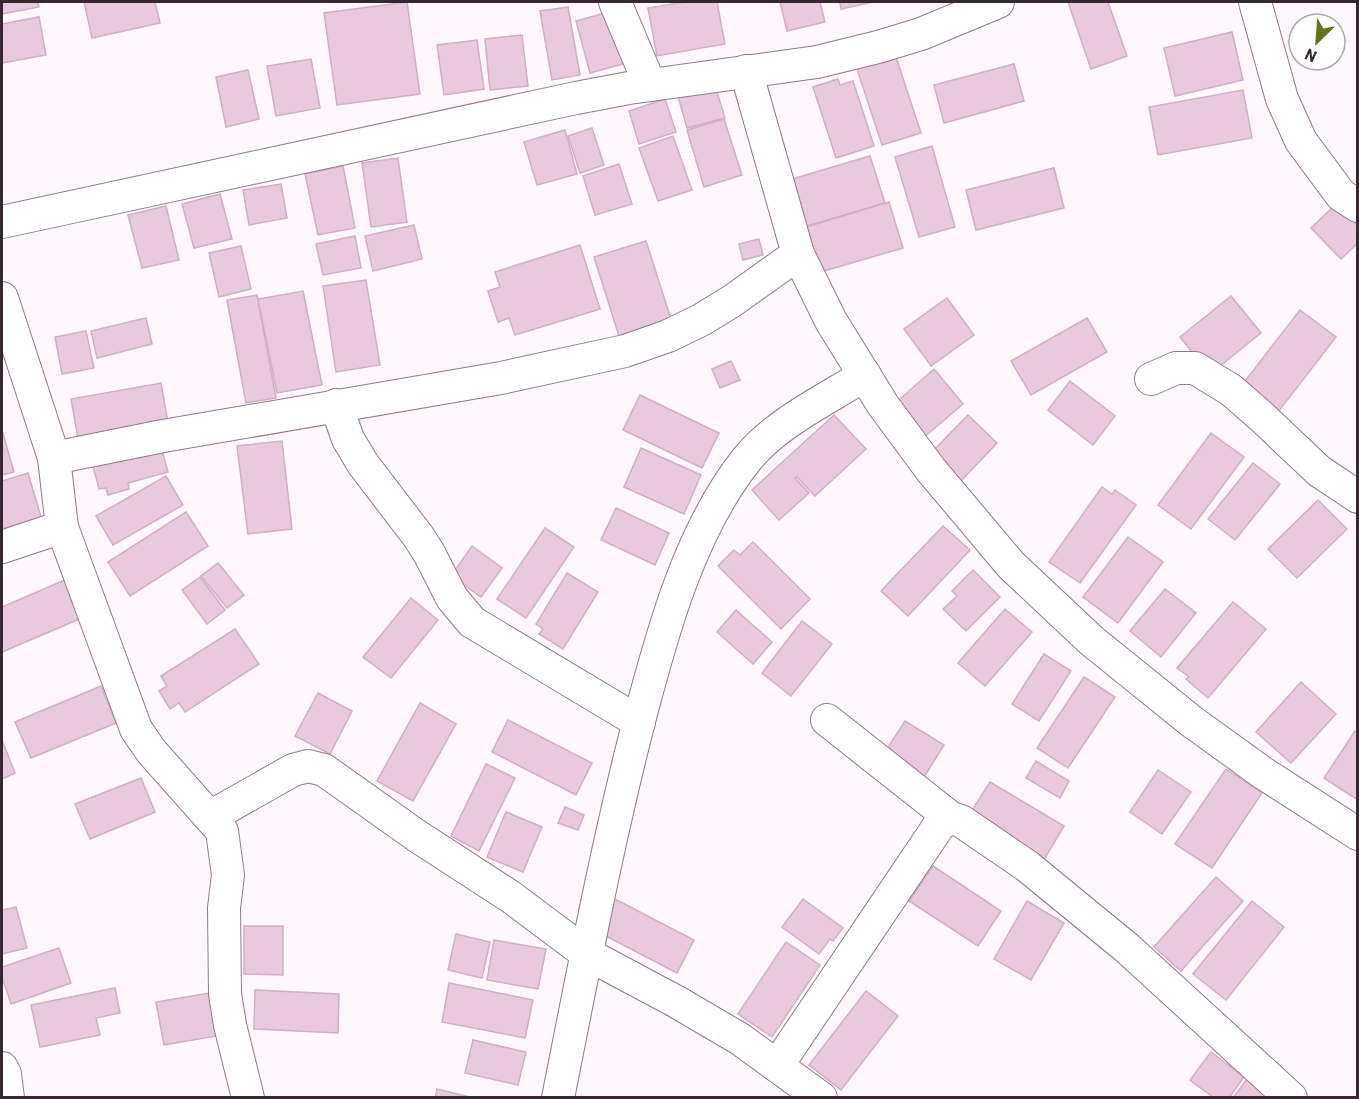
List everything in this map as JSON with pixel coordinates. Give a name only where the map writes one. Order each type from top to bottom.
[{"type":"street","points":[[615,2],[650,85]]},
{"type":"street","points":[[2,222],[520,109],[650,85],[817,62],[921,34],[998,2]]},
{"type":"street","points":[[1255,2],[1282,99],[1301,141],[1341,195],[1358,206]]},
{"type":"street","points":[[746,71],[798,254],[831,321],[884,405],[931,470],[1011,565],[1092,641],[1191,721],[1263,773],[1358,834]]},
{"type":"street","points":[[54,458],[336,405],[501,378],[626,351],[668,336],[701,320],[798,254]]},
{"type":"street","points":[[2,304],[54,458],[62,527],[136,729],[151,751],[222,831],[228,875],[224,908],[225,994],[230,1025],[248,1098]]},
{"type":"street","points":[[1150,379],[1176,368],[1195,368],[1231,390],[1319,471],[1358,497]]},
{"type":"street","points":[[558,1098],[603,870],[658,648],[685,574],[716,504],[749,457],[765,440],[782,427],[865,375]]},
{"type":"street","points":[[336,405],[348,440],[363,464],[418,536],[452,598],[472,622],[639,722]]},
{"type":"street","points":[[2,547],[62,527]]},
{"type":"street","points":[[827,720],[951,819],[961,821],[1036,873],[1127,948],[1291,1098]]},
{"type":"street","points":[[210,817],[293,771],[308,766],[324,770],[417,836],[511,897],[587,954],[740,1039],[821,1098]]},
{"type":"street","points":[[777,1066],[940,824],[951,819]]},
{"type":"street","points":[[2,1068],[8,1098]]},
{"type":"building","points":[[2,2],[38,2],[39,7],[2,14]]},
{"type":"building","points":[[84,2],[155,2],[160,23],[92,38]]},
{"type":"building","points":[[407,2],[420,94],[337,105],[324,13]]},
{"type":"building","points":[[685,2],[717,2],[725,44],[657,56],[648,8]]},
{"type":"building","points":[[780,2],[820,2],[825,22],[787,31]]},
{"type":"building","points":[[840,2],[873,2],[841,9]]},
{"type":"building","points":[[1068,2],[1108,2],[1127,56],[1091,69]]},
{"type":"building","points":[[568,7],[580,75],[552,80],[540,11]]},
{"type":"building","points":[[616,10],[630,62],[590,73],[576,21]]},
{"type":"building","points":[[39,17],[46,55],[2,63],[2,24]]},
{"type":"building","points":[[1232,32],[1243,80],[1175,96],[1164,48]]},
{"type":"building","points":[[522,35],[528,86],[490,90],[485,39]]},
{"type":"building","points":[[477,40],[484,89],[444,95],[437,45]]},
{"type":"building","points":[[895,54],[921,133],[882,145],[856,66]]},
{"type":"building","points":[[311,59],[320,108],[276,116],[267,66]]},
{"type":"building","points":[[1014,64],[1024,101],[944,123],[934,85]]},
{"type":"building","points":[[248,70],[259,119],[226,127],[216,77]]},
{"type":"building","points":[[713,79],[725,118],[687,128],[676,89]]},
{"type":"building","points":[[838,79],[840,85],[853,81],[874,146],[836,158],[813,87]]},
{"type":"building","points":[[1243,90],[1252,138],[1158,155],[1149,107]]},
{"type":"building","points":[[665,99],[676,132],[639,144],[629,111]]},
{"type":"building","points":[[724,119],[742,175],[704,187],[687,130]]},
{"type":"building","points":[[592,128],[604,165],[580,173],[568,136]]},
{"type":"building","points":[[565,130],[577,174],[537,185],[524,142]]},
{"type":"building","points":[[673,136],[692,190],[658,201],[639,148]]},
{"type":"building","points":[[932,146],[955,227],[919,237],[895,157]]},
{"type":"building","points":[[870,156],[885,203],[797,229],[782,182]]},
{"type":"building","points":[[398,158],[407,222],[371,227],[362,163]]},
{"type":"building","points":[[619,164],[632,204],[595,215],[583,176]]},
{"type":"building","points":[[343,166],[355,228],[318,235],[305,174]]},
{"type":"building","points":[[1054,168],[1064,208],[976,230],[966,190]]},
{"type":"building","points":[[281,184],[287,218],[249,225],[243,190]]},
{"type":"building","points":[[220,194],[232,239],[194,248],[182,204]]},
{"type":"building","points":[[889,202],[903,248],[817,273],[803,228]]},
{"type":"building","points":[[1336,204],[1358,226],[1358,243],[1341,259],[1311,228]]},
{"type":"building","points":[[166,206],[179,260],[142,268],[128,215]]},
{"type":"building","points":[[414,225],[422,259],[373,271],[365,236]]},
{"type":"building","points":[[355,236],[361,268],[323,275],[316,244]]},
{"type":"building","points":[[759,239],[763,255],[743,260],[739,244]]},
{"type":"building","points":[[646,241],[672,322],[620,339],[594,257]]},
{"type":"building","points":[[580,245],[600,309],[515,335],[509,318],[498,322],[488,291],[500,287],[495,272]]},
{"type":"building","points":[[241,246],[251,289],[219,297],[209,253]]},
{"type":"building","points":[[366,280],[380,365],[336,372],[323,286]]},
{"type":"building","points":[[303,291],[322,385],[277,393],[258,299]]},
{"type":"building","points":[[257,295],[276,398],[246,403],[227,300]]},
{"type":"building","points":[[1231,296],[1261,333],[1210,374],[1180,337]]},
{"type":"building","points":[[947,298],[974,335],[931,366],[904,329]]},
{"type":"building","points":[[1300,310],[1336,337],[1275,416],[1239,389]]},
{"type":"building","points":[[146,318],[152,344],[97,358],[91,331]]},
{"type":"building","points":[[1087,318],[1107,352],[1031,395],[1011,361]]},
{"type":"building","points":[[86,331],[94,368],[62,374],[55,337]]},
{"type":"building","points":[[731,361],[740,380],[720,388],[712,369]]},
{"type":"building","points":[[934,369],[963,404],[922,439],[893,405]]},
{"type":"building","points":[[1070,381],[1115,416],[1093,445],[1048,410]]},
{"type":"building","points":[[161,383],[168,423],[78,439],[71,399]]},
{"type":"building","points":[[640,395],[719,433],[702,468],[623,430]]},
{"type":"building","points":[[834,415],[866,449],[815,496],[797,477],[795,478],[809,493],[779,520],[752,490]]},
{"type":"building","points":[[968,415],[997,443],[960,482],[930,454]]},
{"type":"building","points":[[2,430],[14,472],[2,475]]},
{"type":"building","points":[[1211,433],[1244,457],[1191,529],[1158,505]]},
{"type":"building","points":[[282,441],[292,529],[248,534],[237,446]]},
{"type":"building","points":[[161,447],[168,472],[128,483],[129,489],[108,495],[106,488],[99,489],[93,466]]},
{"type":"building","points":[[641,448],[701,475],[684,514],[624,487]]},
{"type":"building","points":[[1253,463],[1280,484],[1235,540],[1208,519]]},
{"type":"building","points":[[28,473],[41,517],[2,529],[2,481]]},
{"type":"building","points":[[166,476],[183,505],[113,545],[96,516]]},
{"type":"building","points":[[1102,487],[1112,494],[1115,490],[1136,505],[1080,583],[1049,562]]},
{"type":"building","points":[[1318,500],[1347,529],[1297,578],[1268,549]]},
{"type":"building","points":[[616,508],[669,533],[655,565],[601,540]]},
{"type":"building","points":[[186,512],[208,546],[130,596],[108,562]]},
{"type":"building","points":[[943,526],[970,550],[908,616],[881,591]]},
{"type":"building","points":[[545,528],[574,547],[526,618],[497,599]]},
{"type":"building","points":[[1128,537],[1163,562],[1118,623],[1083,597]]},
{"type":"building","points":[[753,542],[810,599],[781,629],[718,566],[734,550],[740,555]]},
{"type":"building","points":[[472,546],[502,568],[481,597],[451,576]]},
{"type":"building","points":[[218,563],[244,595],[227,608],[201,576]]},
{"type":"building","points":[[973,570],[1000,597],[966,631],[943,609],[957,596],[952,591]]},
{"type":"building","points":[[567,573],[598,592],[563,649],[539,634],[543,629],[536,624]]},
{"type":"building","points":[[200,577],[225,610],[207,624],[182,590]]},
{"type":"building","points":[[67,579],[84,617],[2,652],[2,607]]},
{"type":"building","points":[[1165,589],[1196,613],[1161,657],[1130,631]]},
{"type":"building","points":[[411,598],[438,620],[391,678],[363,657]]},
{"type":"building","points":[[1233,602],[1266,629],[1208,698],[1186,679],[1189,677],[1177,668]]},
{"type":"building","points":[[1005,609],[1032,632],[985,686],[958,663]]},
{"type":"building","points":[[736,610],[772,642],[753,664],[717,632]]},
{"type":"building","points":[[802,621],[832,644],[791,696],[762,673]]},
{"type":"building","points":[[235,629],[259,664],[185,712],[179,703],[170,709],[159,691],[167,686],[161,676]]},
{"type":"building","points":[[1044,654],[1071,671],[1039,721],[1012,704]]},
{"type":"building","points":[[1084,677],[1115,697],[1068,768],[1037,748]]},
{"type":"building","points":[[1301,682],[1336,714],[1291,763],[1256,732]]},
{"type":"building","points":[[101,686],[116,723],[31,758],[15,722]]},
{"type":"building","points":[[318,693],[352,711],[330,754],[295,736]]},
{"type":"building","points":[[420,703],[456,724],[413,801],[377,781]]},
{"type":"building","points":[[508,720],[592,763],[576,795],[492,752]]},
{"type":"building","points":[[905,721],[944,745],[924,777],[885,752]]},
{"type":"building","points":[[1355,731],[1358,733],[1358,796],[1356,799],[1324,778]]},
{"type":"building","points":[[2,740],[15,773],[2,779]]},
{"type":"building","points":[[1036,761],[1069,781],[1060,798],[1026,778]]},
{"type":"building","points":[[486,764],[515,778],[479,851],[451,836]]},
{"type":"building","points":[[1226,769],[1262,793],[1212,868],[1175,844]]},
{"type":"building","points":[[1158,770],[1191,792],[1162,834],[1130,812]]},
{"type":"building","points":[[141,778],[155,812],[90,839],[75,804]]},
{"type":"building","points":[[990,782],[1064,826],[1041,865],[966,820]]},
{"type":"building","points":[[565,807],[584,815],[578,830],[558,823]]},
{"type":"building","points":[[506,812],[542,827],[523,872],[487,857]]},
{"type":"building","points":[[933,866],[1001,911],[978,946],[909,901]]},
{"type":"building","points":[[1216,877],[1243,901],[1181,971],[1154,947]]},
{"type":"building","points":[[613,898],[694,940],[677,973],[596,931]]},
{"type":"building","points":[[803,899],[843,928],[833,941],[830,939],[819,954],[782,927]]},
{"type":"building","points":[[1027,901],[1064,923],[1031,980],[994,959]]},
{"type":"building","points":[[1252,901],[1284,927],[1226,1000],[1193,974]]},
{"type":"building","points":[[16,907],[27,948],[2,954],[2,910]]},
{"type":"building","points":[[244,926],[283,926],[283,975],[244,974]]},
{"type":"building","points":[[456,934],[490,942],[482,978],[448,970]]},
{"type":"building","points":[[494,940],[546,949],[538,989],[487,980]]},
{"type":"building","points":[[786,942],[820,965],[772,1037],[738,1014]]},
{"type":"building","points":[[59,948],[71,983],[11,1004],[2,977],[2,967]]},
{"type":"building","points":[[449,983],[533,1000],[525,1038],[442,1022]]},
{"type":"building","points":[[115,988],[120,1013],[96,1018],[100,1035],[40,1047],[31,1005]]},
{"type":"building","points":[[255,990],[339,994],[338,1033],[254,1029]]},
{"type":"building","points":[[866,991],[898,1016],[841,1090],[809,1065]]},
{"type":"building","points":[[209,993],[217,1036],[164,1045],[156,1002]]},
{"type":"building","points":[[473,1040],[526,1052],[518,1085],[465,1073]]},
{"type":"building","points":[[1211,1052],[1244,1077],[1229,1098],[1214,1098],[1190,1080]]},
{"type":"building","points":[[1250,1075],[1280,1098],[1233,1098]]},
{"type":"building","points":[[437,1089],[474,1098],[435,1098]]}]
